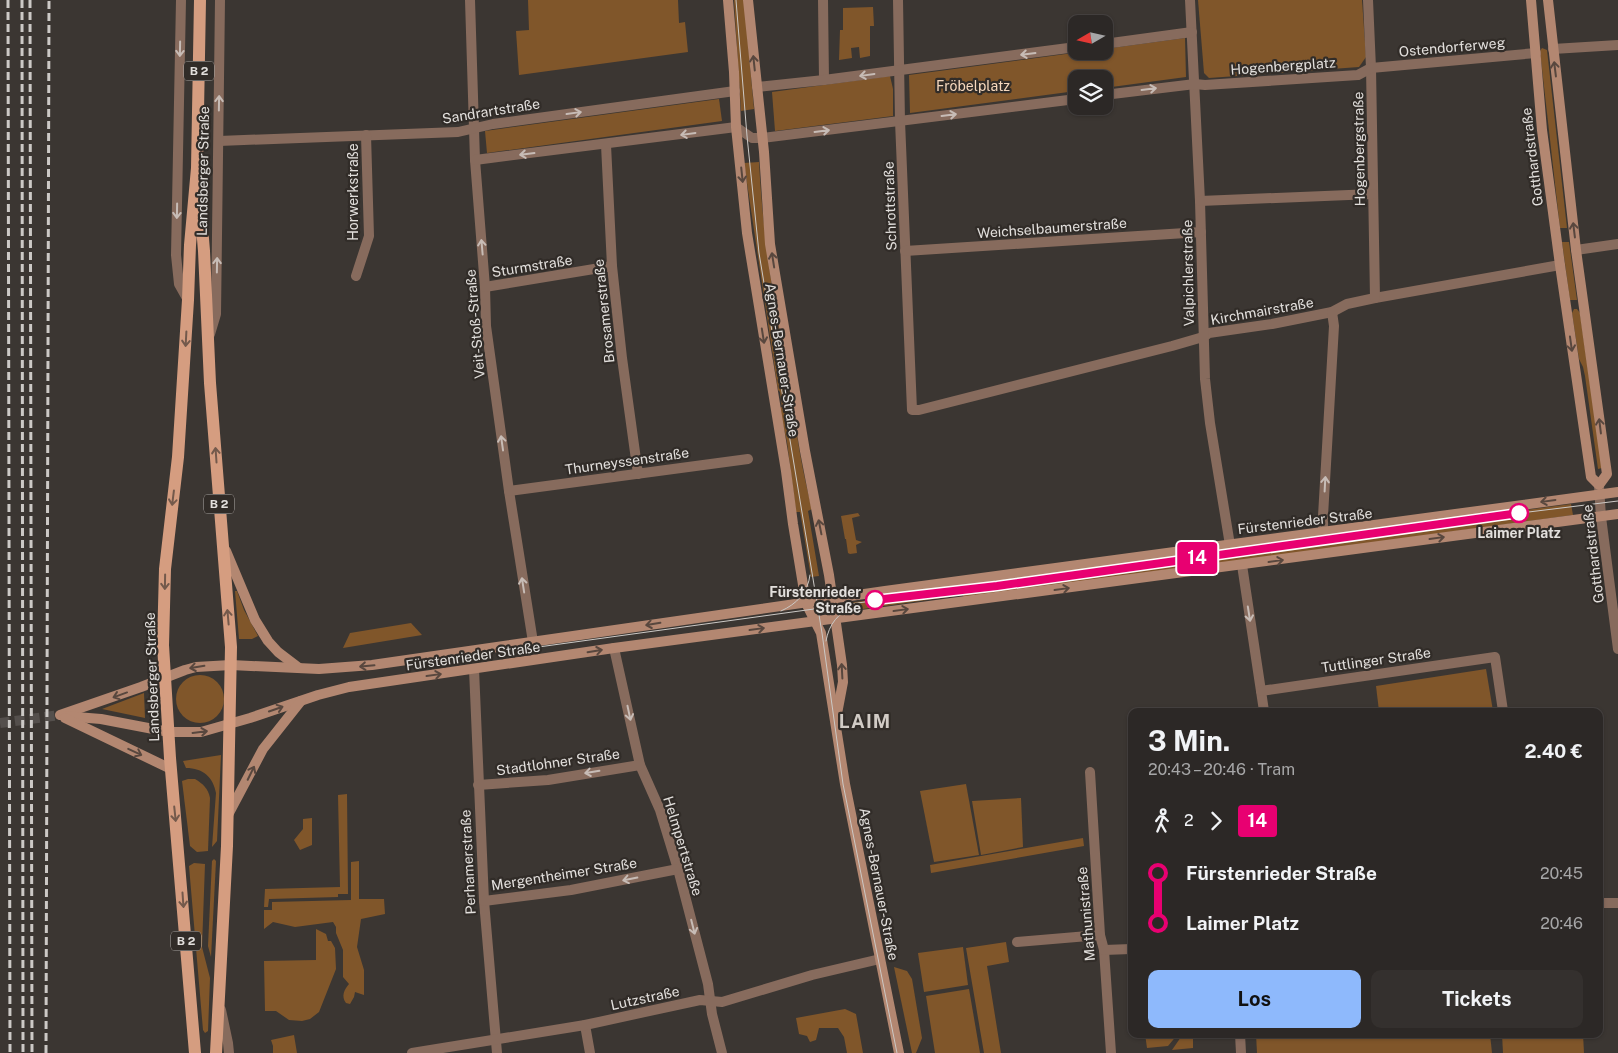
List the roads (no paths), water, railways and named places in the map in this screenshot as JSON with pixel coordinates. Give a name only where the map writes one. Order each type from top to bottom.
[{"type":"main road","name":"Landsberger Straße","points":[[200,0],[197,168],[222,544],[231,647],[228,816],[216,1053]]},
{"type":"main road","name":"Agnes-Bernauer-Straße","points":[[728,0],[736,127],[747,233],[806,603],[821,633],[845,784],[899,1053]]},
{"type":"main road","name":"Agnes-Bernauer-Straße","points":[[748,0],[762,138],[770,244],[805,451],[833,599],[842,665],[843,682],[836,720]]},
{"type":"main road","name":"Gotthardstraße","points":[[1531,0],[1542,130],[1566,310],[1591,477],[1599,490]]},
{"type":"main road","name":"Gotthardstraße","points":[[1548,0],[1576,250],[1607,474],[1599,490]]},
{"type":"main road","name":"Landsberger Straße","points":[[196,1053],[171,769],[163,645],[165,569],[178,457],[190,245],[197,168]]},
{"type":"main road","points":[[1566,310],[1576,304],[1584,308]]},
{"type":"main road","name":"Fürstenrieder Straße","points":[[60,715],[196,667],[231,665],[319,669],[372,665],[833,599],[1230,544],[1323,533],[1599,490],[1618,492]]},
{"type":"main road","name":"Fürstenrieder Straße","points":[[60,715],[101,719],[169,732],[201,732],[349,687],[614,648],[1618,514]]},
{"type":"main road","points":[[222,544],[256,620],[268,641],[278,652],[300,668]]},
{"type":"main road","points":[[228,816],[263,749],[301,701]]},
{"type":"main road","points":[[60,715],[171,769]]},
{"type":"street","name":"Landsberger Straße","points":[[180,0],[176,255],[179,284],[188,300]]},
{"type":"street","name":"Landsberger Straße","points":[[208,342],[216,314],[220,0]]},
{"type":"street","name":"Veit-Stoß-Straße","points":[[470,0],[475,160],[487,335],[533,642]]},
{"type":"street","points":[[823,0],[824,80]]},
{"type":"street","name":"Schrottstraße","points":[[898,0],[900,122],[912,410]]},
{"type":"street","name":"Valpichlerstraße","points":[[1190,0],[1200,201],[1205,379],[1210,423],[1230,544]]},
{"type":"street","name":"Hogenbergstraße","points":[[1368,0],[1375,298]]},
{"type":"street","points":[[1113,43],[1192,32]]},
{"type":"street","points":[[1553,49],[1618,45]]},
{"type":"street","points":[[757,87],[1068,48]]},
{"type":"street","name":"Ostendorferweg","points":[[1371,68],[1536,53]]},
{"type":"street","name":"Hogenbergplatz","points":[[1194,84],[1205,85],[1358,75],[1371,68]]},
{"type":"street","points":[[1113,94],[1194,84]]},
{"type":"street","name":"Sandrartstraße","points":[[219,140],[458,132],[493,124],[735,91]]},
{"type":"street","points":[[475,160],[606,145],[736,127],[752,138],[762,138],[1068,100]]},
{"type":"street","name":"Horwerkstraße","points":[[356,276],[369,236],[366,135]]},
{"type":"street","name":"Landsberger Straße","points":[[179,142],[197,142]]},
{"type":"street","name":"Brosamerstraße","points":[[606,145],[612,266],[638,474]]},
{"type":"street","points":[[1200,201],[1373,194]]},
{"type":"street","name":"Weichselbaumerstraße","points":[[905,251],[1201,232]]},
{"type":"street","points":[[1576,250],[1618,244]]},
{"type":"street","name":"Sturmstraße","points":[[485,287],[612,266]]},
{"type":"street","name":"Kirchmairstraße","points":[[912,410],[919,410],[1172,346],[1203,337],[1209,333],[1272,324],[1332,312],[1347,304],[1375,298],[1560,266]]},
{"type":"street","points":[[1323,533],[1334,323],[1332,312]]},
{"type":"street","name":"Thurneyssenstraße","points":[[509,491],[748,459]]},
{"type":"street","name":"Gotthardstraße","points":[[1599,490],[1618,649]]},
{"type":"street","points":[[1242,565],[1264,708]]},
{"type":"street","name":"Helmpertstraße","points":[[614,648],[640,765],[660,810],[678,869],[708,984],[722,1053]]},
{"type":"street","name":"Tuttlinger Straße","points":[[1261,691],[1495,657],[1502,708]]},
{"type":"street","name":"Perhamerstraße","points":[[474,669],[484,901],[497,1053]]},
{"type":"street","name":"Stadtlohner Straße","points":[[478,785],[548,780],[640,765]]},
{"type":"street","name":"Mathunistraße","points":[[1090,772],[1100,935],[1104,950],[1110,1053]]},
{"type":"street","name":"Mergentheimer Straße","points":[[484,901],[571,890],[678,869]]},
{"type":"street","points":[[1603,903],[1618,903]]},
{"type":"street","points":[[1017,942],[1100,935]]},
{"type":"street","points":[[1104,950],[1128,949]]},
{"type":"street","name":"Lutzstraße","points":[[412,1053],[585,1025],[700,1000],[722,1002],[812,975],[880,959]]},
{"type":"street","name":"Landsberger Straße","points":[[218,996],[229,1053]]},
{"type":"street","points":[[585,1025],[590,1053]]},
{"type":"street","points":[[1240,1038],[1241,1053]]},
{"type":"tunnel","points":[[0,723],[60,715]]},
{"type":"tram line","points":[[736,0],[759,253],[822,633],[843,784],[897,1053]]},
{"type":"tram line","points":[[524,649],[872,601],[997,586],[1480,518],[1618,501]]},
{"type":"tram line","name":"14","points":[[875,600],[997,586],[1519,513]]},
{"type":"tram line","points":[[781,611],[801,597],[807,587],[810,575]]},
{"type":"tram line","points":[[826,641],[829,629],[835,620],[843,612],[854,606]]},
{"type":"railway","points":[[8,0],[10,1053]]},
{"type":"railway","points":[[22,0],[23,1053]]},
{"type":"railway","points":[[30,0],[32,1053]]},
{"type":"railway","points":[[46,1053],[49,0]]},
{"type":"place","name":"Laimer Platz","points":[[1519,513]]},
{"type":"place","name":"Fürstenrieder Straße","points":[[875,600]]},
{"type":"district","name":"LAIM","points":[[865,721]]},
{"type":"park label","name":"Fröbelplatz","points":[[973,86]]}]
